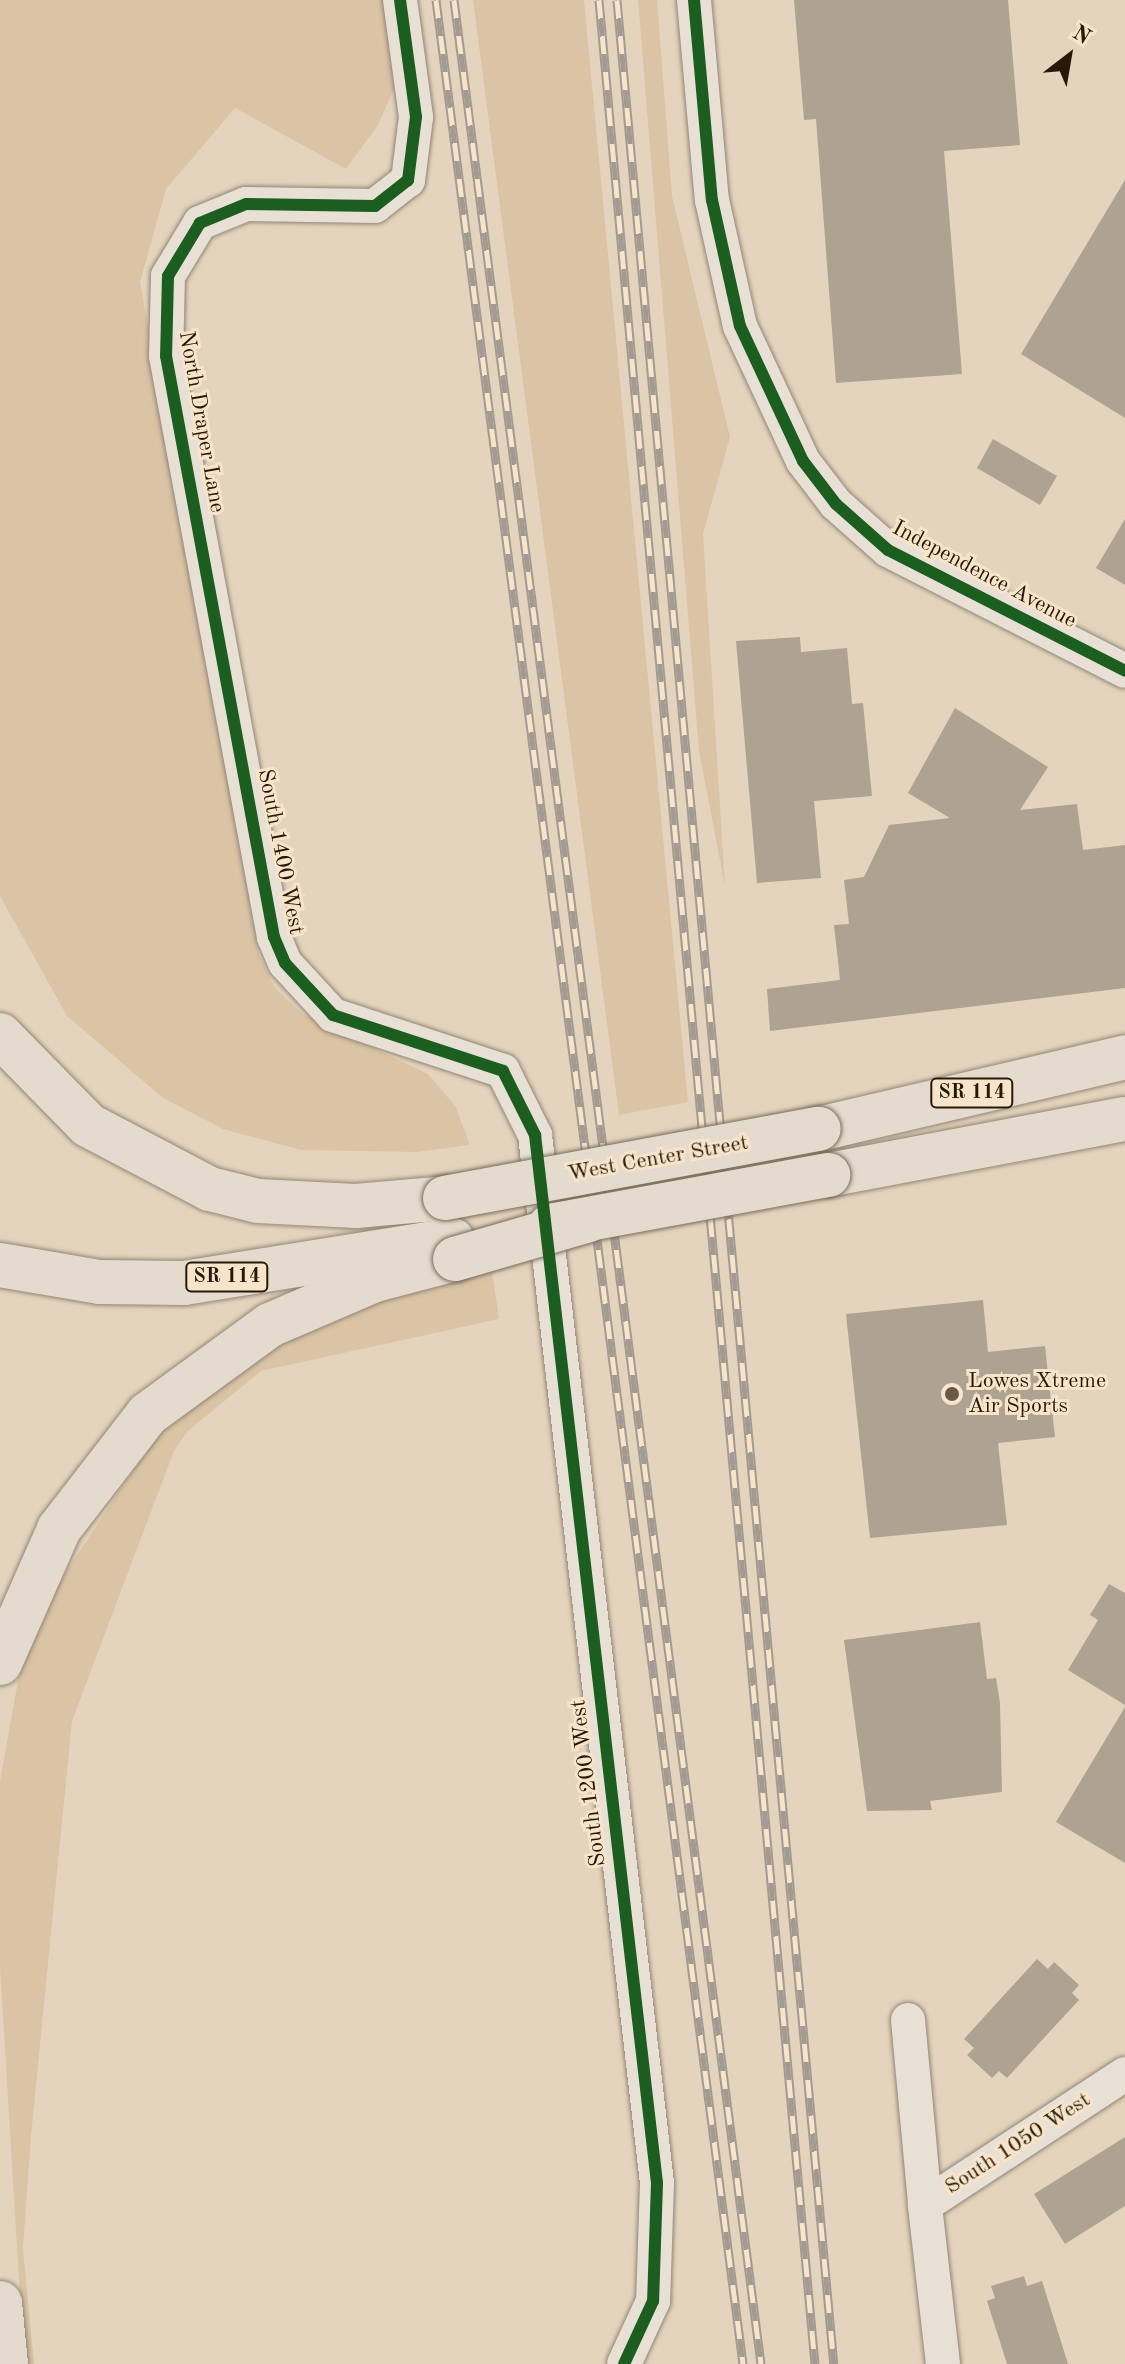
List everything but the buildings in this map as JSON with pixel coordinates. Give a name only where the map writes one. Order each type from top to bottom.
[{"type":"main road","name":"West Center Street","points":[[0,1035],[88,1125],[210,1189],[258,1201],[356,1206],[445,1198],[819,1129],[1125,1057]]},
{"type":"main road","points":[[848,1171],[1125,1091]]},
{"type":"main road","name":"SR 114","points":[[0,1265],[99,1282],[184,1283],[454,1250],[589,1220],[1125,1119]]},
{"type":"main road","points":[[0,1663],[59,1529],[148,1414],[270,1325],[454,1250]]},
{"type":"main road","points":[[0,2303],[6,2364]]},
{"type":"street","name":"North Draper Lane","points":[[231,704],[166,356],[168,276],[185,241],[223,207],[336,211],[395,196],[414,155],[416,117],[400,0]]},
{"type":"street","name":"Independence Avenue","points":[[694,0],[712,200],[740,326],[803,461],[836,504],[888,550],[1125,671]]},
{"type":"street","name":"South 1400 West","points":[[231,704],[285,963],[333,1015],[503,1071],[535,1135],[542,1193]]},
{"type":"street","name":"South 1200 West","points":[[542,1193],[657,2183],[653,2301],[624,2364]]},
{"type":"street","points":[[908,2020],[925,2205]]},
{"type":"street","name":"South 1050 West","points":[[943,2364],[925,2205],[1125,2074]]},
{"type":"shaded area","points":[[0,0],[383,0],[399,77],[378,125],[346,169],[235,108],[166,189],[140,282],[259,955],[275,988],[304,1015],[428,1074],[456,1107],[470,1145],[417,1152],[301,1150],[223,1129],[163,1098],[67,1016],[0,896]]},
{"type":"shaded area","points":[[473,0],[584,0],[688,1102],[619,1115]]},
{"type":"shaded area","points":[[638,0],[657,0],[672,196],[730,437],[703,534],[725,886],[699,751]]},
{"type":"shaded area","points":[[492,1270],[499,1319],[261,1371],[188,1431],[174,1451],[72,1721],[31,2136],[23,2249],[34,2364],[24,2364],[0,1967],[0,1781],[27,1631],[155,1437],[252,1356],[368,1301]]},
{"type":"railway","points":[[436,0],[743,2364]]},
{"type":"railway","points":[[454,0],[761,2364]]},
{"type":"railway","points":[[599,0],[815,2364]]},
{"type":"railway","points":[[617,0],[834,2364]]},
{"type":"cycle path","points":[[400,0],[416,117],[408,180],[375,206],[246,204],[200,223],[168,276],[166,356],[274,937],[285,963],[333,1015],[503,1071],[535,1135],[657,2183],[653,2301],[624,2364]]},
{"type":"cycle path","points":[[694,0],[712,200],[740,326],[803,461],[836,504],[888,550],[1125,671]]},
{"type":"place","name":"Lowes Xtreme Air Sports","points":[[952,1394]]}]
